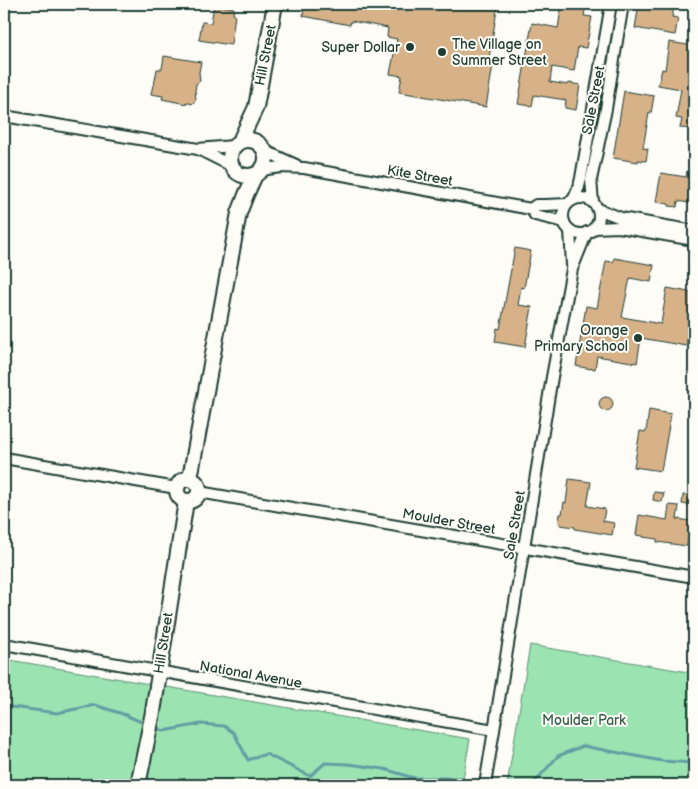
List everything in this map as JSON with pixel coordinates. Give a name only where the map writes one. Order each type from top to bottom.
[{"type":"street","name":"Hill Street","points":[[263,148],[257,127],[256,107],[275,4]]},
{"type":"street","name":"Sale Street","points":[[570,202],[579,187],[581,178],[610,4]]},
{"type":"street","name":"Sale Street","points":[[595,205],[591,180],[606,109],[623,4]]},
{"type":"street","name":"Hill Street","points":[[237,143],[256,107]]},
{"type":"street","points":[[4,116],[198,149],[251,139],[263,148],[266,161],[246,195],[239,213],[190,478]]},
{"type":"street","points":[[237,143],[229,155],[234,169],[239,213]]},
{"type":"street","name":"Kite Street","points":[[263,148],[282,159],[304,168]]},
{"type":"street","points":[[198,149],[243,176],[249,176],[258,172]]},
{"type":"street","name":"Kite Street","points":[[258,172],[281,168],[304,168],[531,209],[535,215],[567,226]]},
{"type":"street","points":[[694,231],[621,218],[583,198],[570,202],[563,213],[567,226],[575,233],[581,234],[591,230],[619,227],[694,240]]},
{"type":"street","name":"Kite Street","points":[[531,209],[536,204],[546,205],[570,202]]},
{"type":"street","points":[[591,230],[599,219],[595,205]]},
{"type":"street","name":"Sale Street","points":[[567,226],[572,269]]},
{"type":"street","name":"Sale Street","points":[[485,785],[572,269],[591,230]]},
{"type":"street","points":[[4,458],[176,488]]},
{"type":"street","points":[[190,478],[198,485],[199,492],[196,498],[186,501],[177,495],[176,488],[177,484],[183,479],[190,478]]},
{"type":"street","name":"Moulder Street","points":[[199,492],[694,577]]},
{"type":"street","name":"Hill Street","points":[[138,785],[159,672],[186,501]]},
{"type":"street","name":"National Avenue","points":[[4,644],[494,730]]},
{"type":"green space","name":"Moulder Park","points":[[530,645],[694,673],[694,785],[507,785]]},
{"type":"green space","points":[[4,659],[470,739],[462,785],[4,785]]},
{"type":"building","name":"The Village on Summer Street","points":[[307,4],[498,4],[488,64],[493,65],[486,107],[399,92],[402,76],[390,74],[397,39],[387,37],[388,28],[351,21],[350,25],[303,16],[304,8],[306,8]]},
{"type":"building","points":[[562,4],[586,4],[584,16],[592,17],[586,48],[578,47],[574,71],[552,67],[550,82],[580,85],[576,110],[565,108],[566,100],[534,95],[532,106],[518,104],[532,23],[558,28]]},
{"type":"building","points":[[639,4],[675,4],[672,17],[678,18],[675,35],[635,28]]},
{"type":"building","points":[[214,5],[234,8],[233,14],[235,15],[231,45],[199,40],[202,22],[211,23]]},
{"type":"building","points":[[669,42],[694,46],[694,87],[692,100],[694,100],[694,119],[692,129],[680,128],[682,119],[676,118],[681,89],[658,85],[662,69],[665,70]]},
{"type":"building","points":[[164,56],[201,62],[200,81],[196,84],[195,91],[196,100],[192,104],[162,99],[163,96],[151,94],[157,69],[162,69]]},
{"type":"building","points":[[624,91],[654,96],[643,148],[648,149],[646,161],[638,160],[638,162],[613,158]]},
{"type":"building","points":[[687,171],[694,173],[694,204],[678,201],[677,207],[656,202],[661,173],[686,177]]},
{"type":"building","points":[[515,248],[531,251],[524,288],[521,287],[518,305],[532,307],[525,347],[495,342],[497,328],[500,329]]},
{"type":"building","points":[[614,258],[654,265],[651,282],[630,278],[622,317],[661,324],[667,288],[694,293],[694,311],[686,346],[641,338],[637,363],[597,356],[595,369],[576,366],[586,306],[597,308],[606,261],[613,262]]},
{"type":"building","points":[[606,397],[611,399],[613,404],[611,409],[606,411],[601,409],[599,404],[601,399]]},
{"type":"building","points":[[649,410],[671,414],[661,471],[634,467],[640,431],[646,432]]},
{"type":"building","points":[[569,479],[591,482],[587,506],[605,509],[603,521],[614,523],[612,535],[560,525],[560,514],[562,514],[564,502],[566,503]]},
{"type":"building","points":[[654,492],[664,493],[662,502],[653,500]]},
{"type":"building","points":[[683,495],[692,496],[690,505],[682,504]]},
{"type":"building","points":[[669,505],[679,506],[677,519],[691,521],[687,546],[657,542],[657,539],[636,535],[639,515],[667,520]]},
{"type":"waterway","points":[[4,706],[57,713],[95,705],[146,724]]},
{"type":"waterway","points":[[154,727],[164,731],[201,724],[224,726],[234,733],[248,760],[266,754],[310,776],[325,763],[384,769],[414,778],[463,778]]},
{"type":"waterway","points":[[532,785],[558,756],[583,746],[662,761],[694,763]]},
{"type":"place","name":"Super Dollar","points":[[410,47]]},
{"type":"place","name":"The Village on Summer Street","points":[[442,52]]},
{"type":"place","name":"Orange Primary School","points":[[638,338]]}]
